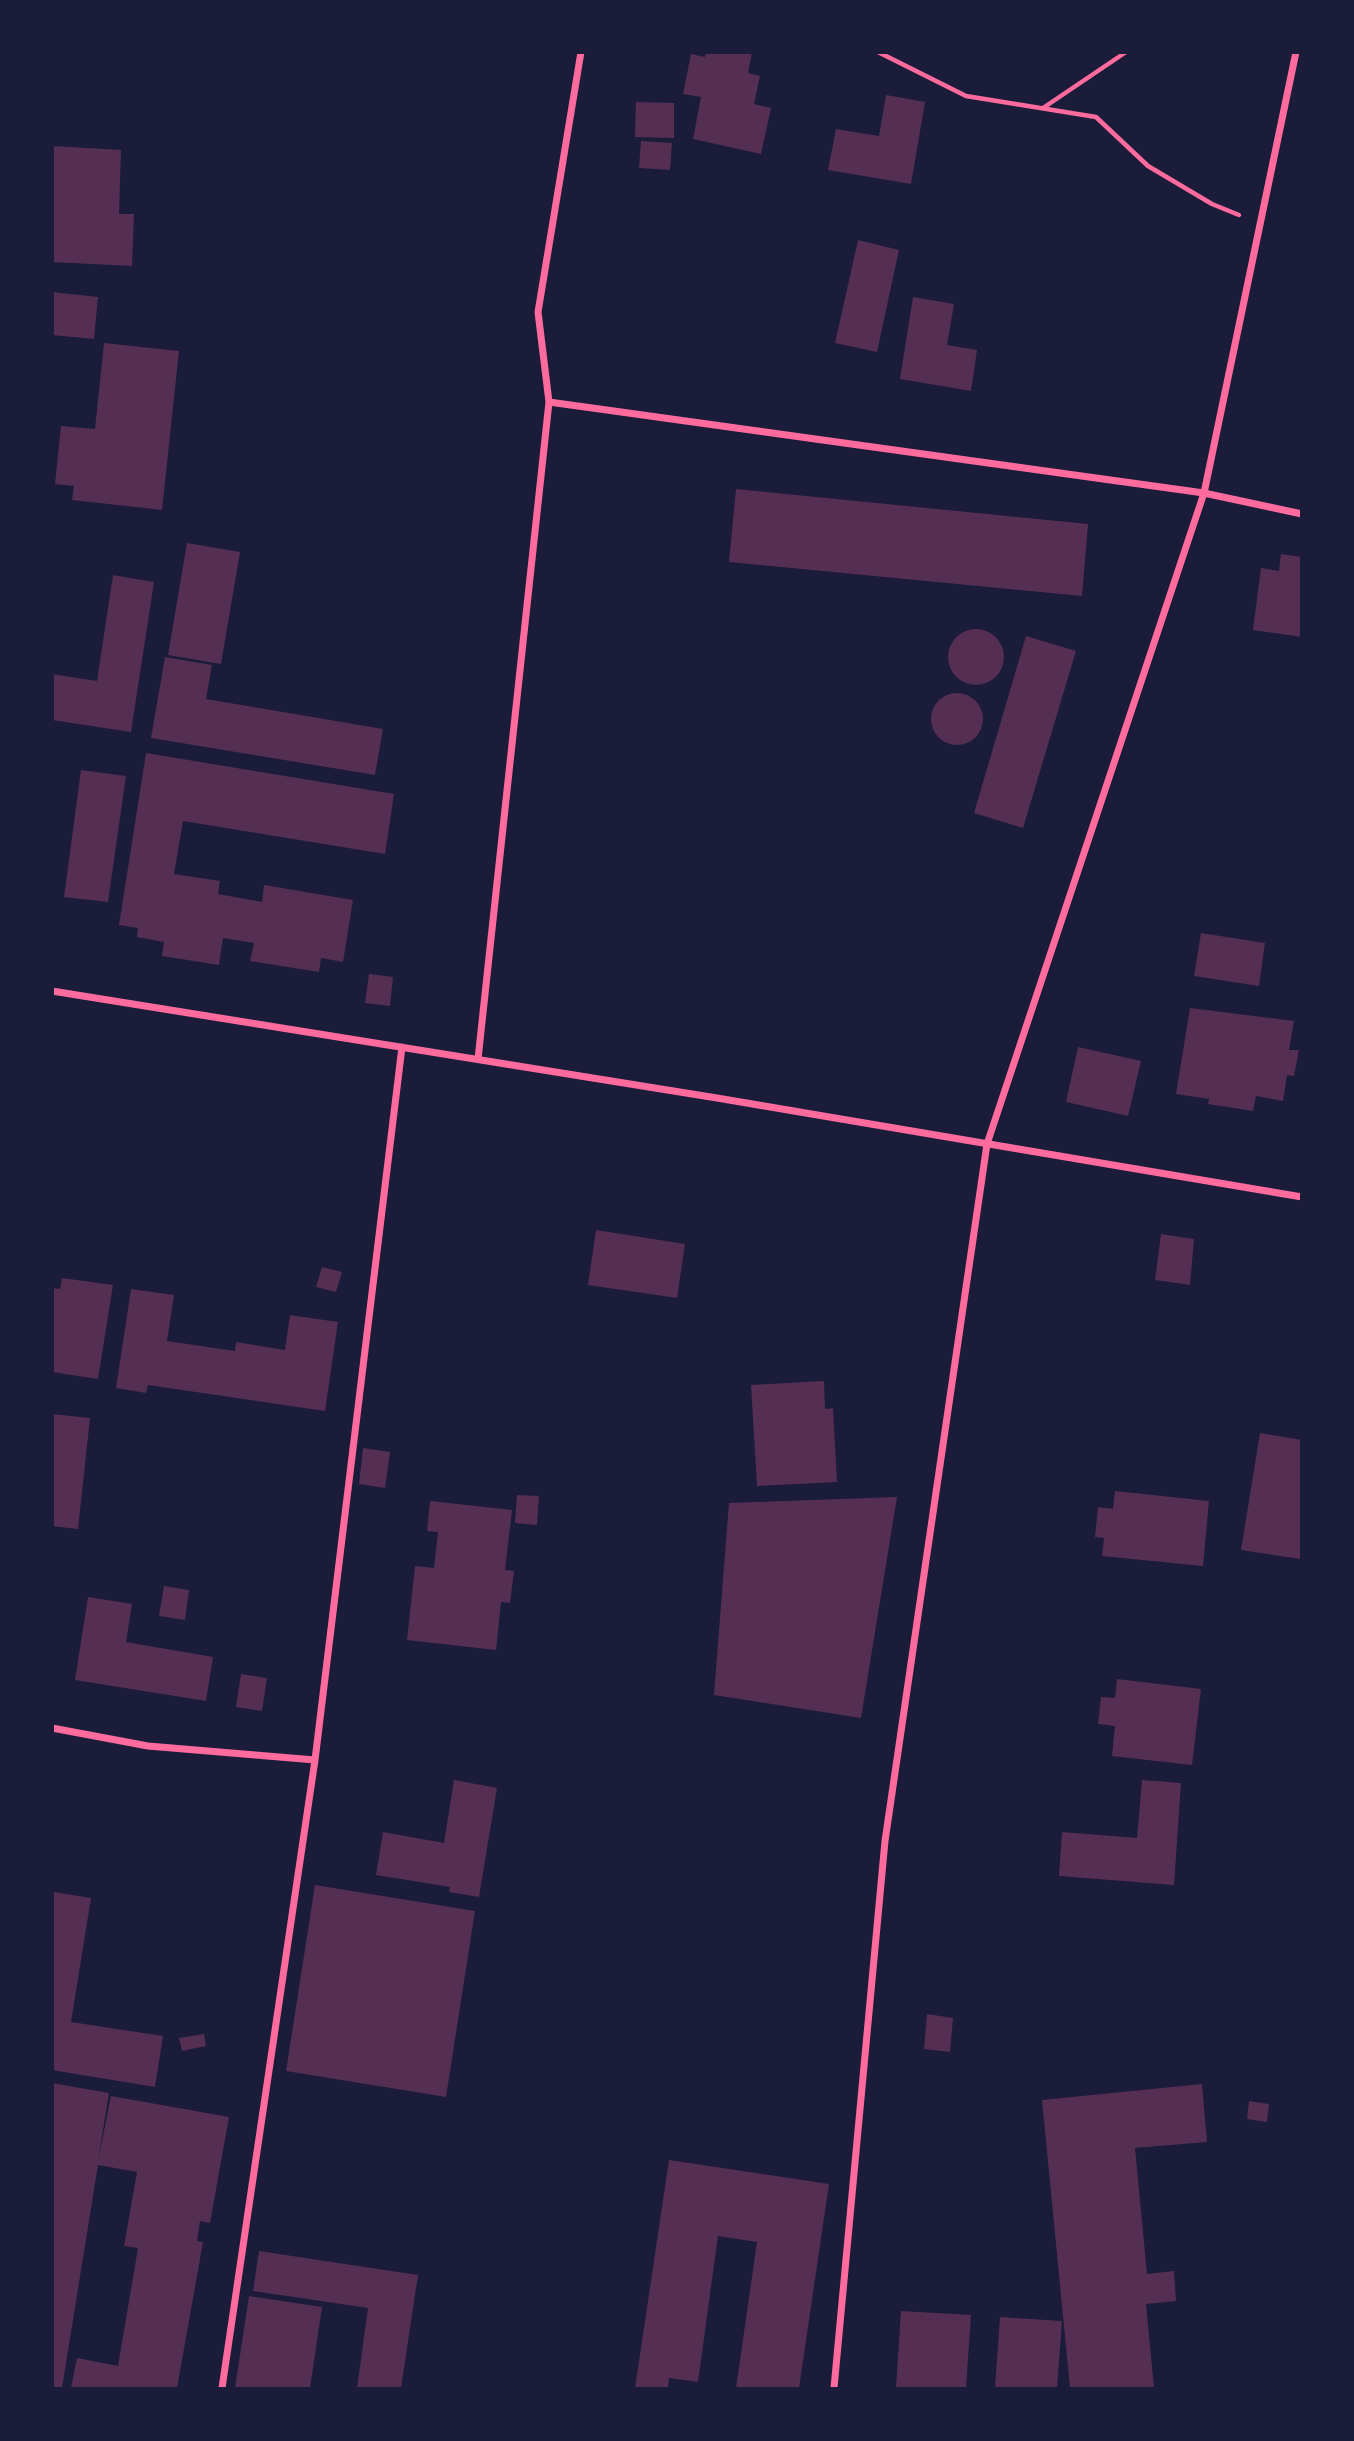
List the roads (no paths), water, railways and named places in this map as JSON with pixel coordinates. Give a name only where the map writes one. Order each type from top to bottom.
[{"type":"street","points":[[478,1059],[549,402],[538,312],[581,52]]},
{"type":"street","points":[[834,2389],[884,1841],[987,1144],[1204,493],[1296,52]]},
{"type":"street","points":[[549,402],[1204,493],[1301,514]]},
{"type":"street","points":[[52,991],[478,1059],[1301,1197]]},
{"type":"street","points":[[222,2389],[315,1760],[402,1047]]},
{"type":"street","points":[[52,1728],[148,1746],[315,1760]]}]
